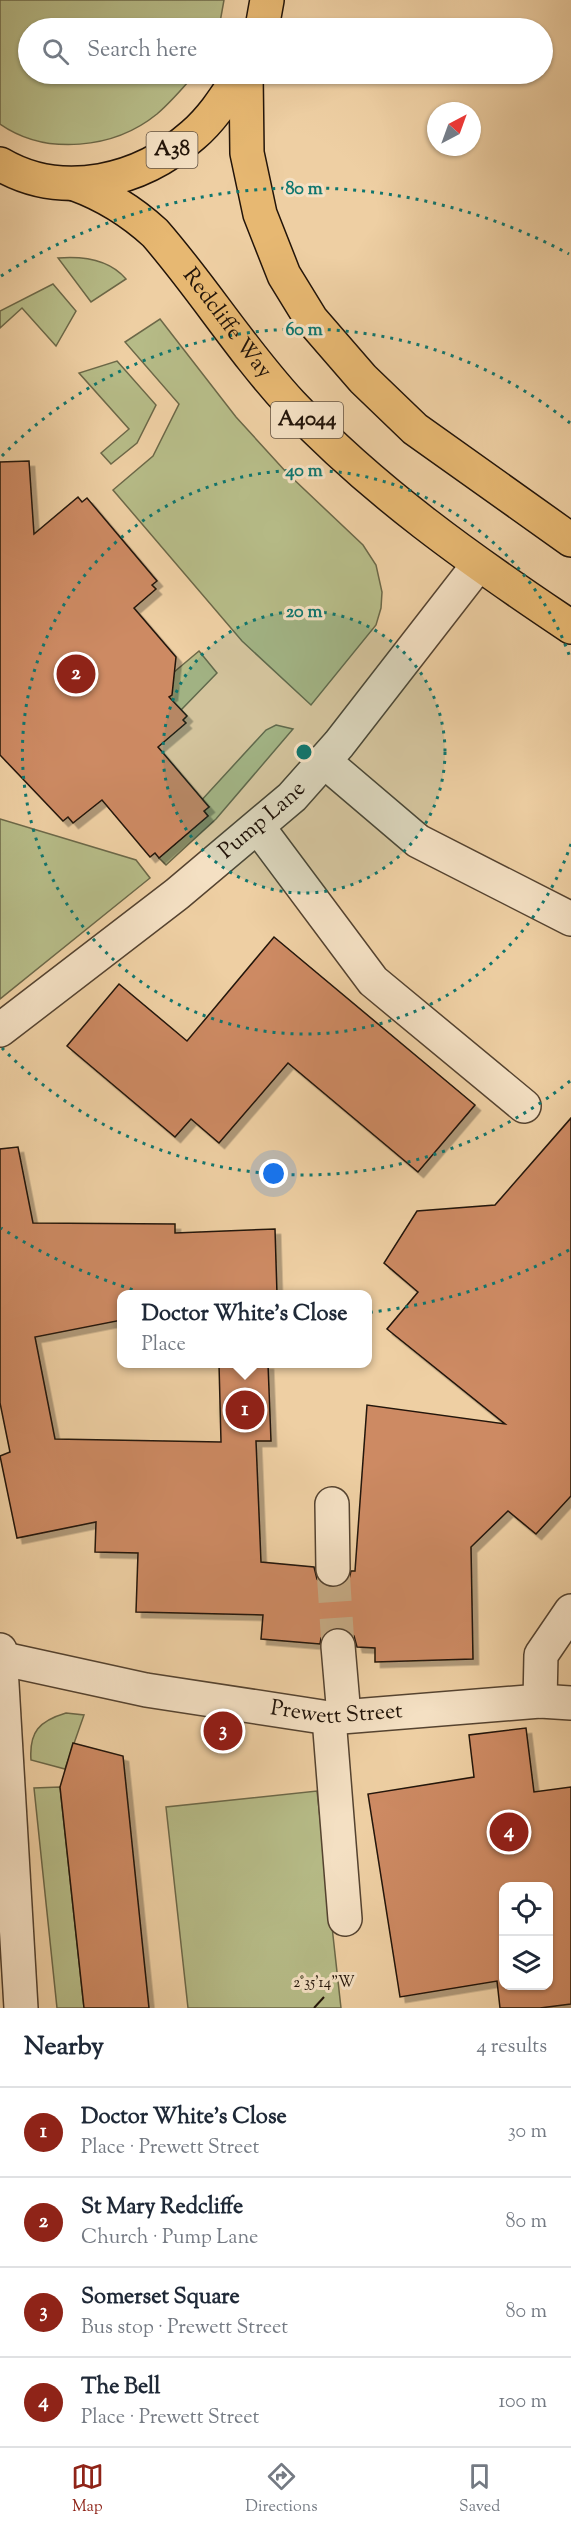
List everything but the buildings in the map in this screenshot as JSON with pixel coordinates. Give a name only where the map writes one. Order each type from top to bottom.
[{"type":"main road","points":[[264,18],[267,0]]},
{"type":"main road","name":"A38","points":[[0,184],[114,180],[147,167],[193,135],[223,103],[235,84]]},
{"type":"main road","name":"A4044","points":[[246,84],[247,153],[260,214],[271,247],[284,274],[311,319],[363,380],[415,429],[571,539]]},
{"type":"main road","name":"A38","points":[[0,164],[60,182]]},
{"type":"main road","name":"Redcliffe Way","points":[[60,182],[97,192],[138,218],[155,233],[247,352],[291,404],[337,449],[478,565],[571,627]]},
{"type":"street","name":"Pump Lane","points":[[0,1030],[177,894],[291,797],[324,761],[478,565]]},
{"type":"street","points":[[324,761],[418,841],[571,919]]},
{"type":"street","points":[[258,827],[373,981],[524,1106]]},
{"type":"street","points":[[332,1504],[333,1569]]},
{"type":"street","points":[[556,1702],[541,1655],[571,1611]]},
{"type":"street","points":[[338,1646],[337,1717],[345,1919]]},
{"type":"street","points":[[0,1650],[21,2008]]},
{"type":"street","name":"Prewett Street","points":[[0,1658],[146,1690],[337,1717],[556,1702]]},
{"type":"green space","points":[[0,0],[224,0],[221,18],[18,18],[18,84],[186,84],[157,114],[140,126],[101,141],[59,144],[38,141],[0,124]]},
{"type":"green space","points":[[58,258],[95,260],[112,267],[126,279],[91,302]]},
{"type":"green space","points":[[53,284],[76,311],[56,346],[22,308],[0,328],[0,311]]},
{"type":"green space","points":[[160,319],[236,417],[287,473],[363,545],[376,565],[382,592],[381,608],[376,625],[311,705],[242,641],[113,490],[153,456],[179,404],[125,342]]},
{"type":"green space","points":[[117,361],[156,405],[137,443],[111,464],[101,453],[129,429],[79,373]]},
{"type":"green space","points":[[199,651],[217,673],[181,710],[166,699],[170,696],[167,678]]},
{"type":"green space","points":[[276,725],[293,729],[216,819],[166,865],[159,858],[208,816],[204,811],[209,807],[198,804],[266,730]]},
{"type":"green space","points":[[0,819],[136,860],[150,878],[0,999]]},
{"type":"green space","points":[[66,1713],[84,1715],[65,1769],[31,1760],[32,1742],[38,1729],[49,1720]]},
{"type":"green space","points":[[60,1787],[84,2008],[57,2008],[34,1788]]},
{"type":"green space","points":[[317,1791],[341,2008],[188,2008],[166,1807]]},
{"type":"tunnel","points":[[333,1569],[338,1646]]},
{"type":"place","name":"St Mary Redcliffe","points":[[76,674]]},
{"type":"place","name":"Doctor White's Close","points":[[245,1410]]},
{"type":"place","name":"Somerset Square","points":[[223,1731]]},
{"type":"place","name":"The Bell","points":[[509,1832]]}]
